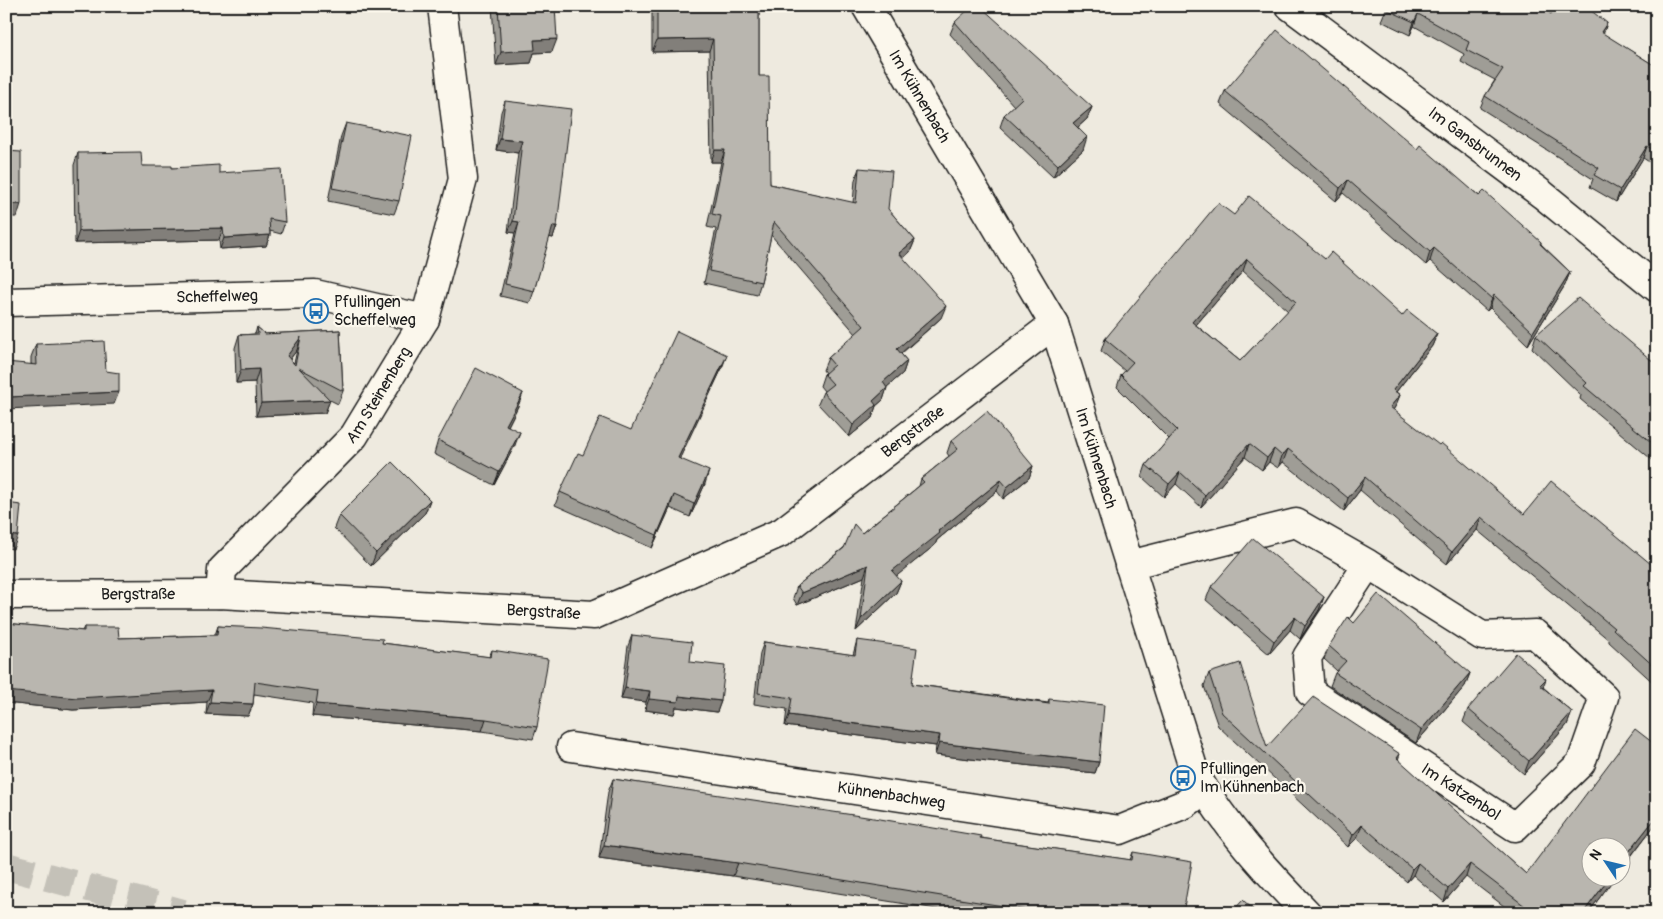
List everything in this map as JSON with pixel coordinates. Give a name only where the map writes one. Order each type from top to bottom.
[{"type":"street","name":"Am Steinenberg","points":[[220,594],[222,570],[354,436],[425,320],[463,179],[442,6]]},
{"type":"street","name":"Im Kühnenbach","points":[[866,6],[1054,324],[1194,774],[1262,867],[1307,913]]},
{"type":"street","name":"Im Gansbrunnen","points":[[1290,6],[1543,195],[1657,288]]},
{"type":"street","name":"Scheffelweg","points":[[6,302],[316,294],[425,320]]},
{"type":"street","name":"Bergstraße","points":[[6,595],[220,594],[594,615],[782,532],[1054,324]]},
{"type":"street","name":"Im Katzenbol","points":[[1128,565],[1296,523],[1368,564],[1482,636],[1535,634],[1604,697],[1581,763],[1514,827],[1310,692],[1307,657],[1368,564]]},
{"type":"street","name":"Kühnenbachweg","points":[[570,747],[1120,830],[1185,804],[1204,790]]},
{"type":"building","points":[[498,6],[555,6],[557,39],[534,40],[535,50],[501,52]]},
{"type":"building","points":[[657,6],[759,6],[759,76],[769,76],[770,184],[856,203],[859,168],[892,171],[888,209],[915,240],[899,253],[946,306],[897,349],[907,361],[883,382],[887,388],[873,401],[876,405],[853,425],[823,392],[833,384],[824,374],[834,365],[828,358],[864,326],[774,222],[761,282],[709,271],[721,216],[712,214],[725,150],[715,150],[713,39],[657,40]]},
{"type":"building","points":[[972,6],[980,6],[1092,107],[1073,123],[1087,137],[1058,165],[1004,115],[1022,98],[955,22]]},
{"type":"building","points":[[1387,6],[1538,6],[1551,14],[1557,6],[1585,6],[1607,23],[1601,32],[1657,67],[1657,152],[1647,146],[1620,190],[1594,175],[1599,168],[1485,96],[1503,69],[1466,50],[1469,42],[1418,14],[1414,22],[1386,9]]},
{"type":"building","points":[[1277,30],[1417,149],[1420,145],[1479,196],[1484,191],[1541,242],[1540,244],[1570,272],[1533,332],[1494,295],[1492,299],[1434,248],[1430,252],[1348,180],[1340,188],[1225,91]]},
{"type":"building","points":[[505,101],[571,109],[557,226],[553,226],[534,291],[505,284],[519,222],[513,221],[522,141],[500,139]]},
{"type":"building","points":[[346,123],[412,136],[399,201],[332,188]]},
{"type":"building","points":[[6,151],[21,152],[21,204],[6,204]]},
{"type":"building","points":[[141,152],[142,166],[172,166],[172,168],[219,165],[219,173],[281,169],[285,222],[269,219],[270,235],[224,238],[223,228],[79,231],[78,153]]},
{"type":"building","points":[[1249,196],[1325,259],[1331,252],[1402,316],[1407,310],[1437,334],[1393,390],[1400,395],[1390,407],[1439,445],[1441,443],[1524,514],[1551,481],[1657,569],[1657,669],[1614,628],[1481,517],[1452,552],[1365,477],[1348,498],[1288,449],[1282,456],[1274,449],[1267,458],[1249,444],[1205,495],[1180,472],[1169,484],[1146,465],[1177,430],[1121,375],[1133,362],[1105,339],[1218,203],[1234,215]],"holes":[[[1247,259],[1296,302],[1240,361],[1192,322]]]},
{"type":"building","points":[[1578,298],[1657,365],[1657,447],[1584,386],[1587,383],[1536,335]]},
{"type":"building","points":[[257,327],[265,334],[340,330],[343,391],[299,368],[330,400],[261,403],[259,369],[241,370],[239,335],[258,334]],"holes":[[[301,337],[295,365],[287,356]]]},
{"type":"building","points":[[677,331],[727,355],[678,458],[709,471],[694,504],[674,495],[657,535],[560,492],[578,453],[583,455],[600,417],[631,430]]},
{"type":"building","points":[[104,341],[106,371],[119,373],[119,392],[8,397],[6,408],[6,362],[37,365],[36,344]]},
{"type":"building","points":[[476,368],[523,393],[506,425],[520,432],[499,472],[438,440]]},
{"type":"building","points":[[987,411],[1033,466],[1007,487],[1001,480],[938,531],[940,533],[892,571],[901,581],[861,619],[868,565],[802,593],[797,586],[844,548],[854,524],[862,533],[924,482],[921,479],[958,449],[951,441]]},
{"type":"building","points":[[392,462],[430,500],[376,553],[339,515]]},
{"type":"building","points":[[6,503],[21,505],[18,536],[6,535]]},
{"type":"building","points":[[1253,538],[1324,597],[1305,626],[1295,617],[1274,641],[1211,587]]},
{"type":"building","points":[[1378,594],[1470,673],[1421,730],[1335,673],[1346,661],[1329,646],[1348,617],[1354,623]]},
{"type":"building","points":[[6,623],[84,631],[84,627],[118,627],[119,638],[217,635],[218,626],[261,628],[383,639],[382,643],[491,657],[492,650],[548,659],[537,727],[486,719],[316,704],[318,691],[255,682],[253,704],[210,702],[212,690],[77,698],[6,691]]},
{"type":"building","points":[[632,635],[692,642],[690,662],[725,666],[721,701],[679,696],[678,702],[649,699],[650,691],[625,688]]},
{"type":"building","points":[[857,640],[917,648],[912,684],[1049,704],[1049,699],[1104,705],[1099,762],[939,743],[940,735],[789,715],[792,698],[758,693],[764,642],[855,655]]},
{"type":"building","points":[[1516,653],[1546,679],[1540,685],[1572,712],[1529,761],[1468,709]]},
{"type":"building","points":[[1240,663],[1267,747],[1313,697],[1400,754],[1397,758],[1526,874],[1635,729],[1657,746],[1657,816],[1630,850],[1630,836],[1580,836],[1580,886],[1603,886],[1583,913],[1534,913],[1470,864],[1448,889],[1418,863],[1412,869],[1362,825],[1353,835],[1222,713],[1209,673]]},
{"type":"building","points":[[613,779],[880,819],[981,836],[980,838],[1132,860],[1133,852],[1192,862],[1183,913],[1100,913],[1084,910],[1084,913],[1046,913],[738,863],[604,845]]},
{"type":"building","points":[[1243,900],[1257,913],[1231,913]]},
{"type":"tunnel","points":[[6,866],[183,913]]},
{"type":"place","name":"Pfullingen Scheffelweg","points":[[316,311]]},
{"type":"place","name":"Pfullingen Im Kühnenbach","points":[[1183,778]]}]
